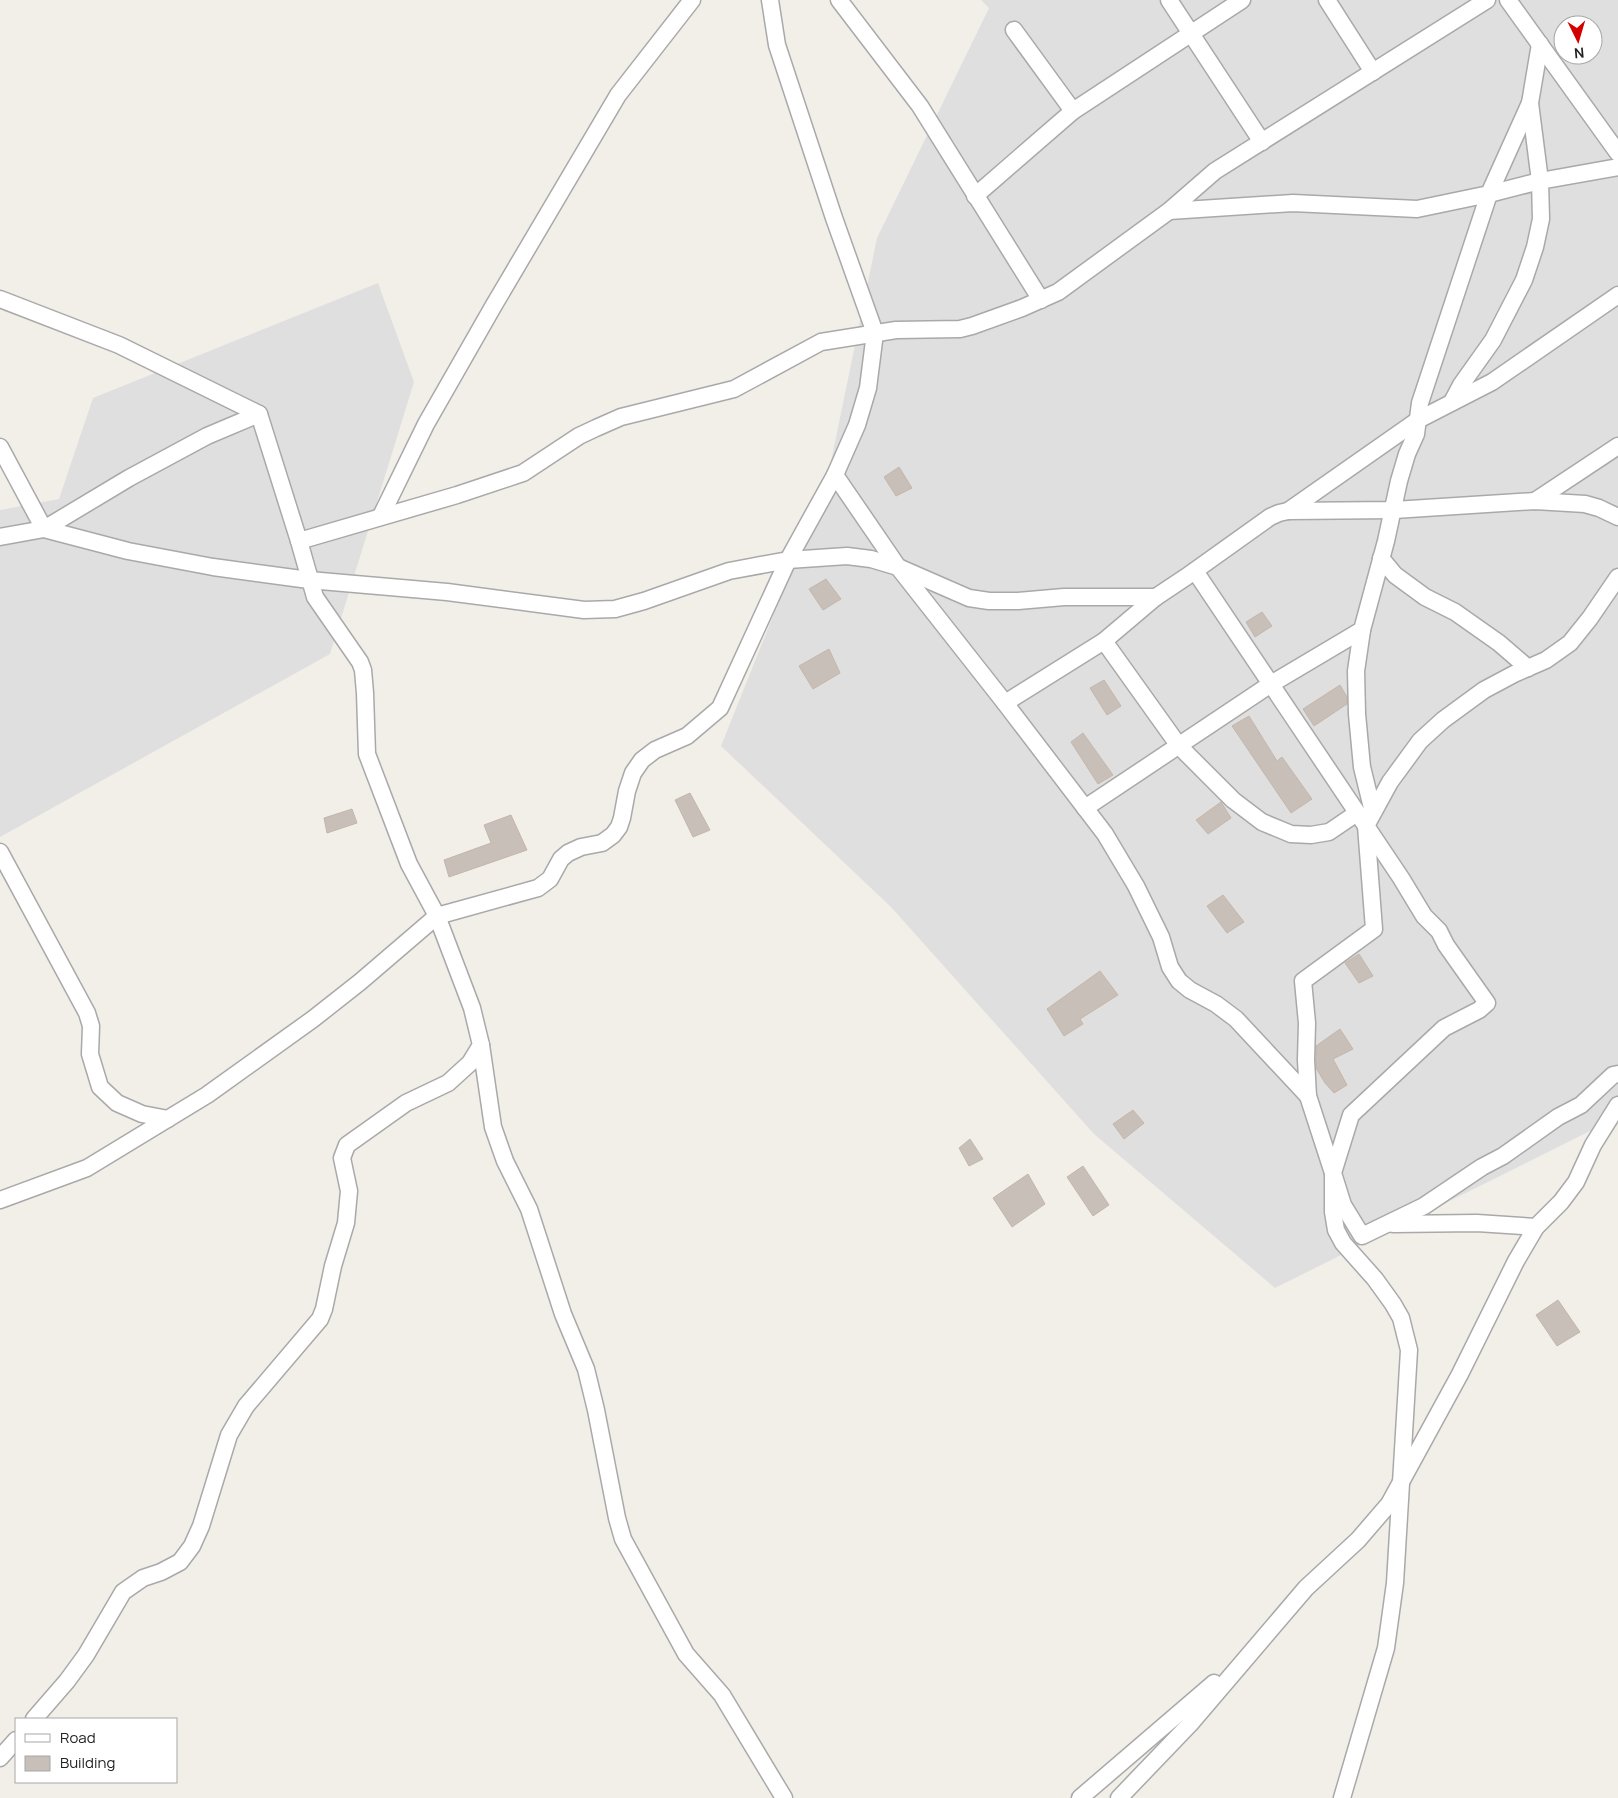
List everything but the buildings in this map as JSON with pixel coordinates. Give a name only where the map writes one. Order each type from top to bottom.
[{"type":"street","points":[[381,516],[431,416],[618,95],[692,0]]},
{"type":"street","points":[[0,1200],[87,1168],[207,1095],[313,1019],[360,982],[437,916],[538,888],[550,879],[561,859],[568,852],[581,847],[602,843],[619,828],[633,773],[642,760],[655,750],[687,736],[720,708],[788,560],[835,475],[857,425],[868,388],[875,333],[834,218],[777,45],[770,0]]},
{"type":"street","points":[[839,0],[920,106],[1041,300]]},
{"type":"street","points":[[1169,0],[1262,142]]},
{"type":"street","points":[[975,196],[1073,111],[1242,0]]},
{"type":"street","points":[[1327,0],[1373,72]]},
{"type":"street","points":[[299,541],[457,495],[523,473],[579,436],[596,428],[629,415],[734,389],[821,342],[896,330],[960,329],[1041,300],[1058,292],[1169,211],[1215,171],[1487,0]]},
{"type":"street","points":[[1508,0],[1618,153]]},
{"type":"street","points":[[1014,30],[1073,111]]},
{"type":"street","points":[[1357,1229],[1343,1204],[1308,1096],[1306,1060],[1307,1023],[1302,981],[1374,929],[1357,714],[1356,671],[1362,630],[1394,510],[1399,481],[1407,454],[1416,434],[1420,403],[1490,194],[1530,103],[1540,44]]},
{"type":"street","points":[[1452,402],[1461,384],[1493,340],[1524,280],[1535,247],[1541,219],[1540,181],[1530,103]]},
{"type":"street","points":[[1169,211],[1294,203],[1417,209],[1490,194],[1540,181],[1618,168]]},
{"type":"street","points":[[1288,511],[1418,420],[1492,382],[1618,296]]},
{"type":"street","points":[[0,300],[119,345],[259,414],[299,541],[314,597],[360,662],[363,670],[366,693],[367,754],[409,864],[437,916],[472,1008],[481,1045],[493,1127],[505,1161],[529,1209],[563,1314],[586,1369],[617,1518],[624,1539],[686,1654],[722,1695],[784,1798]]},
{"type":"street","points":[[0,537],[44,529],[129,478],[207,436],[259,414]]},
{"type":"street","points":[[1534,501],[1618,446]]},
{"type":"street","points":[[0,447],[44,529],[137,552],[213,567],[309,580],[447,592],[584,610],[615,609],[644,602],[729,571],[788,560],[847,556],[871,559],[898,567],[969,598],[990,601],[1018,601],[1064,597],[1156,597]]},
{"type":"street","points":[[835,475],[898,567],[1005,702],[1105,834],[1136,886],[1161,937],[1170,967],[1179,981],[1236,1019],[1308,1096]]},
{"type":"street","points":[[1005,702],[1104,642],[1156,597],[1279,513],[1288,511],[1394,510],[1534,501],[1585,504],[1618,517]]},
{"type":"street","points":[[1381,558],[1395,575],[1425,597],[1455,612],[1499,643],[1528,668]]},
{"type":"street","points":[[1195,571],[1271,684],[1365,817],[1424,916],[1438,931],[1487,1003],[1479,1010],[1444,1028],[1351,1115],[1333,1173],[1333,1212],[1336,1230],[1343,1243],[1375,1279],[1393,1304],[1401,1318],[1409,1350],[1395,1583],[1386,1648],[1342,1798]]},
{"type":"street","points":[[1104,642],[1179,746],[1233,800],[1262,822],[1291,834],[1311,835],[1329,832],[1365,817],[1420,741],[1443,720],[1484,690],[1546,660],[1570,642],[1590,618],[1618,577]]},
{"type":"street","points":[[1085,808],[1271,684],[1362,630]]},
{"type":"street","points":[[0,852],[87,1013],[91,1026],[90,1054],[100,1088],[117,1103],[142,1114],[168,1119]]},
{"type":"street","points":[[35,1718],[67,1681],[86,1655],[124,1592],[143,1578],[161,1572],[180,1562],[192,1546],[201,1526],[229,1435],[246,1406],[320,1319],[346,1223],[349,1191],[342,1158],[347,1145],[406,1103],[448,1083],[470,1062],[481,1045]]},
{"type":"street","points":[[1386,1224],[1424,1206],[1482,1167],[1503,1156],[1542,1128],[1581,1105],[1613,1075],[1618,1074]]},
{"type":"street","points":[[1119,1798],[1190,1724],[1246,1656],[1306,1588],[1358,1540],[1389,1504],[1460,1374],[1516,1261],[1536,1227],[1561,1202],[1576,1182],[1593,1145],[1618,1105]]},
{"type":"street","points":[[1339,1235],[1357,1229],[1386,1224],[1477,1223],[1536,1227]]},
{"type":"street","points":[[1080,1798],[1154,1732],[1246,1656]]},
{"type":"street","points":[[0,1758],[15,1741]]},
{"type":"shaded area","points":[[981,0],[1618,0],[1618,1101],[1594,1129],[1275,1288],[1094,1134],[891,907],[721,746],[827,481],[877,238],[989,8]]},
{"type":"shaded area","points":[[378,283],[414,382],[330,654],[0,837],[0,510],[59,499],[93,398]]}]
